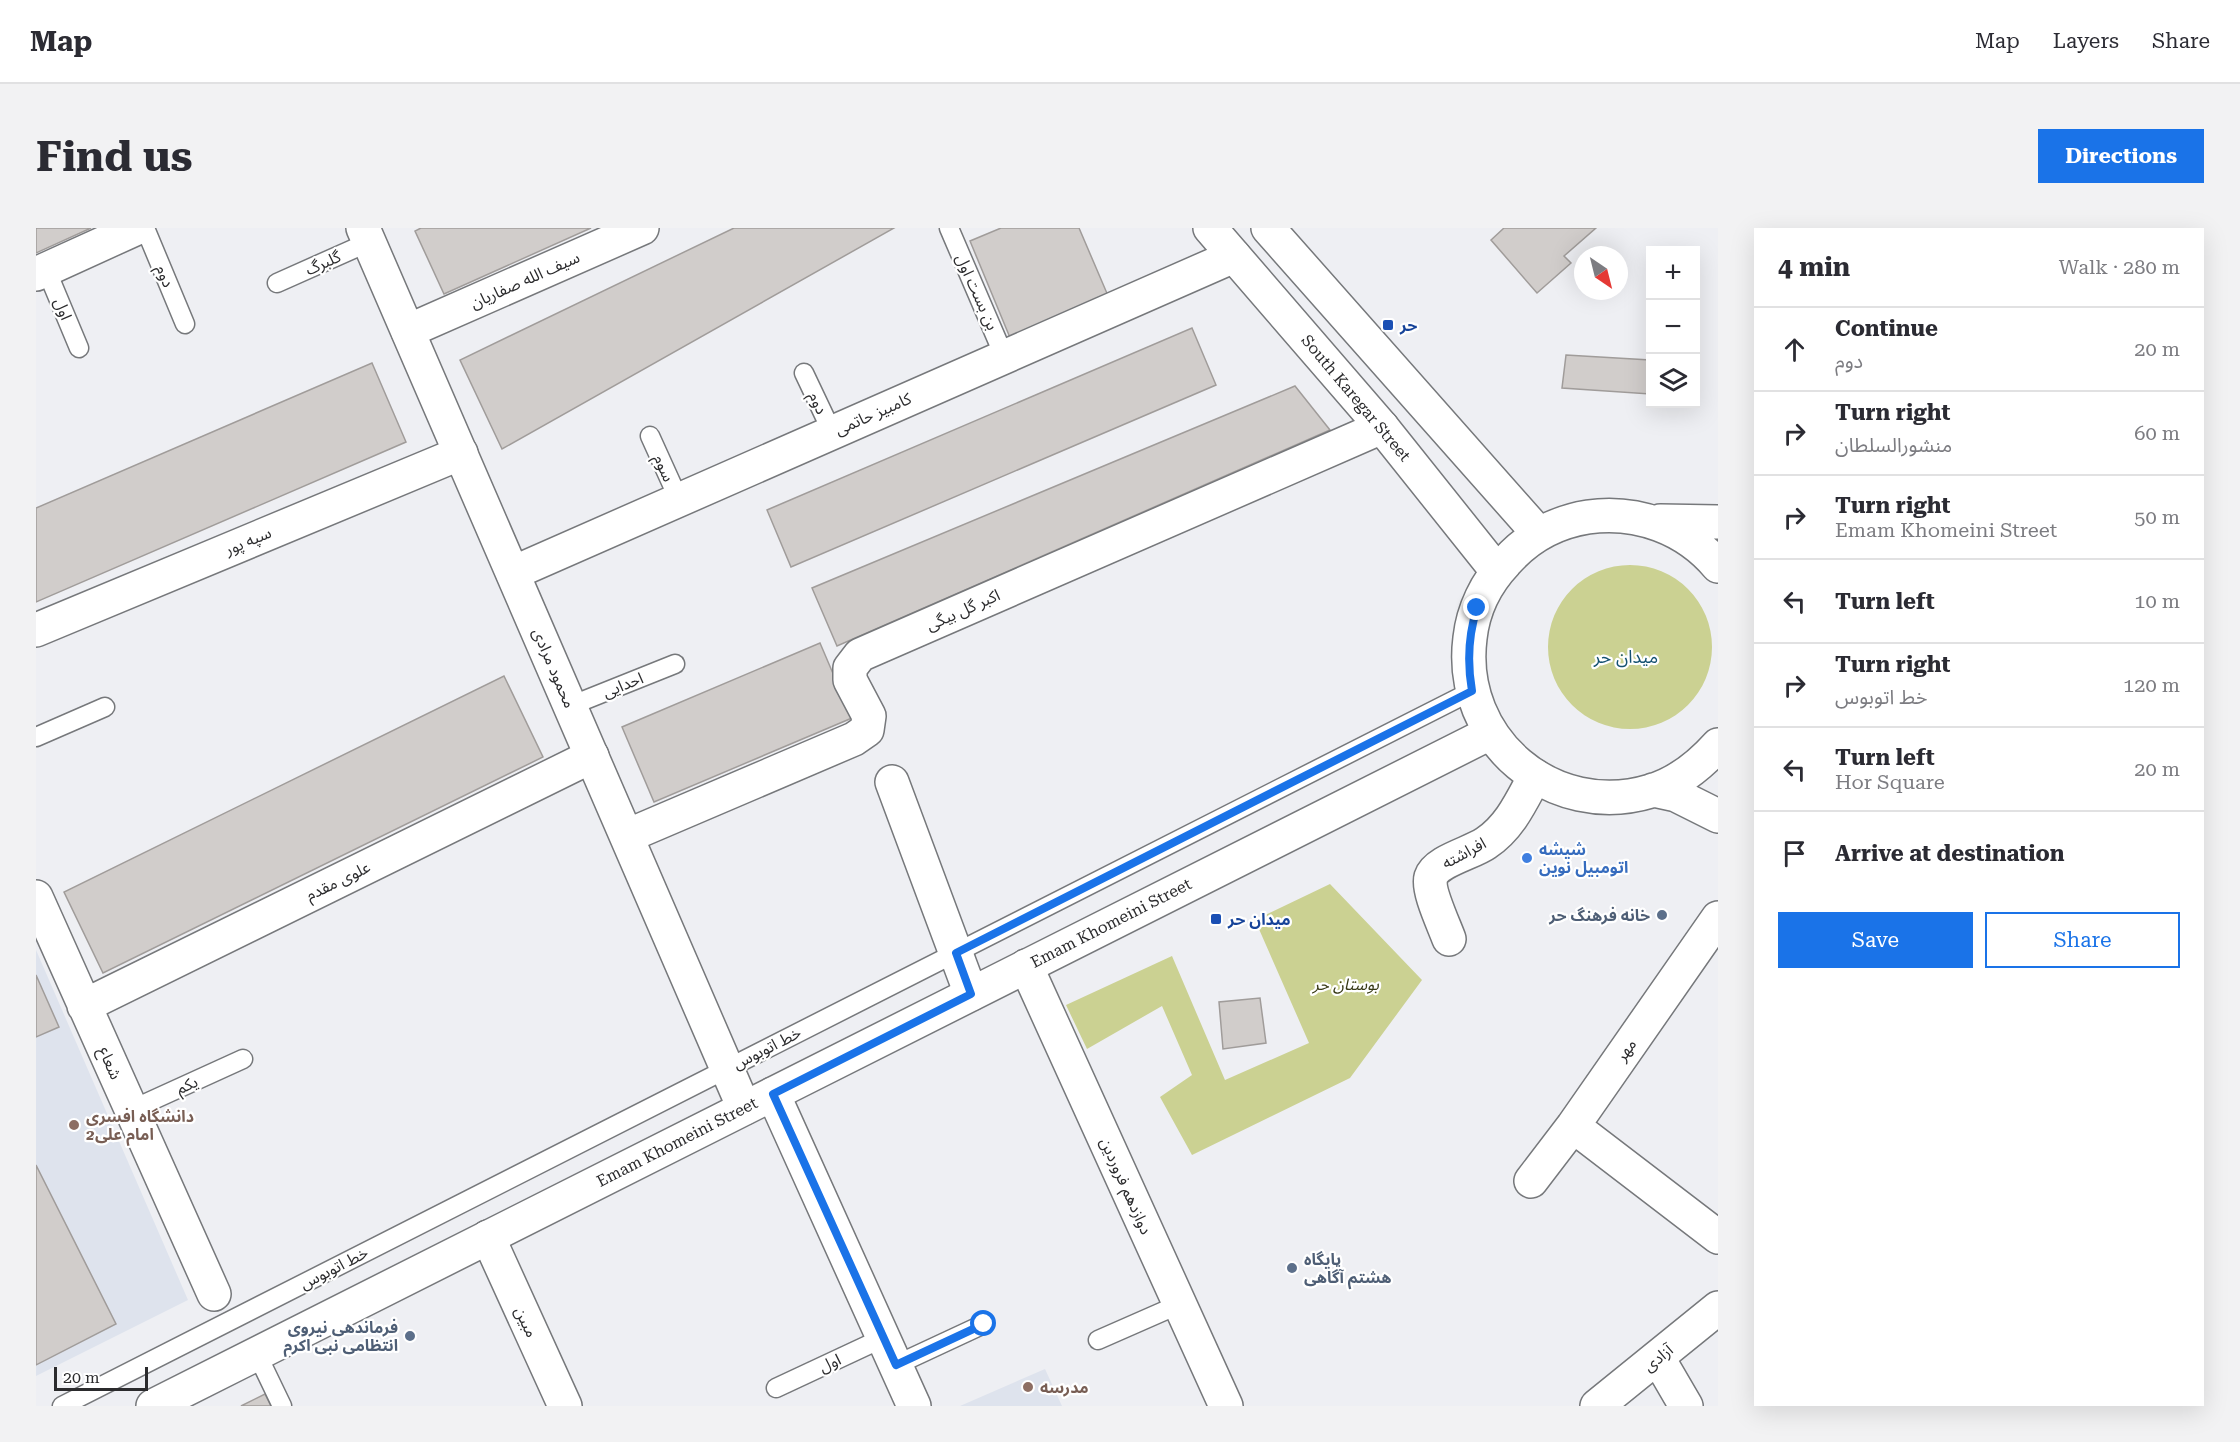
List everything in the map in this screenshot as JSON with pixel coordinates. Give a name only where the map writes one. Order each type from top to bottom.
[{"type":"street","points":[[41,271],[137,228]]},
{"type":"street","name":"سیف الله صفاریان","points":[[408,331],[642,228]]},
{"type":"street","name":"South Karegar Street","points":[[1210,228],[1382,427],[1497,571]]},
{"type":"street","points":[[1268,228],[1539,534]]},
{"type":"street","name":"محمود مرادی","points":[[366,235],[744,1108]]},
{"type":"street","name":"کامبیز حاتمی","points":[[513,573],[1234,256]]},
{"type":"street","name":"اکبر گل بیگی","points":[[627,836],[854,739],[867,730],[869,716],[850,680],[850,668],[860,656],[1382,427]]},
{"type":"street","name":"سپه پور","points":[[36,630],[460,453]]},
{"type":"street","points":[[1718,522],[1688,523],[1602,515],[1559,524],[1539,534],[1516,550],[1485,588],[1471,628],[1468,670],[1479,712],[1490,733],[1518,765],[1553,786],[1593,796],[1613,798],[1653,790],[1680,778],[1703,761],[1718,745]]},
{"type":"street","points":[[1646,520],[1669,528],[1689,539],[1718,566]]},
{"type":"street","name":"Emam Khomeini Street","points":[[153,1406],[1490,733]]},
{"type":"street","name":"علوی مقدم","points":[[84,1006],[592,756]]},
{"type":"street","name":"افراشته","points":[[1449,939],[1431,889],[1431,878],[1436,868],[1485,844],[1501,831],[1511,820],[1535,776]]},
{"type":"street","points":[[892,782],[971,994]]},
{"type":"street","points":[[1653,790],[1676,795],[1718,816]]},
{"type":"street","name":"شعاع","points":[[36,897],[214,1294]]},
{"type":"street","name":"مهر","points":[[1531,1181],[1573,1126],[1718,918]]},
{"type":"street","name":"دوازدهم فروردین","points":[[1026,966],[1226,1406]]},
{"type":"street","points":[[773,1094],[914,1406]]},
{"type":"street","points":[[1573,1126],[1718,1237]]},
{"type":"street","name":"مبین","points":[[488,1237],[565,1406]]},
{"type":"street","name":"آزادی","points":[[1597,1406],[1718,1308]]},
{"type":"street","points":[[1658,1358],[1686,1406]]},
{"type":"lane","name":"دوم","points":[[145,228],[185,324]]},
{"type":"lane","name":"بن بست اول","points":[[949,228],[1004,356]]},
{"type":"lane","name":"گلبرگ","points":[[277,283],[366,235]]},
{"type":"lane","name":"اول","points":[[41,271],[79,348]]},
{"type":"lane","name":"دوم","points":[[804,373],[832,432]]},
{"type":"lane","name":"سوم","points":[[650,436],[679,500]]},
{"type":"lane","name":"احدایی","points":[[570,706],[675,664]]},
{"type":"lane","name":"خط اتوبوس","points":[[62,1406],[1472,691]]},
{"type":"lane","points":[[36,737],[105,707]]},
{"type":"lane","name":"یکم","points":[[131,1110],[243,1059]]},
{"type":"lane","points":[[1098,1340],[1180,1304]]},
{"type":"lane","points":[[889,1352],[984,1324]]},
{"type":"lane","name":"اول","points":[[776,1388],[889,1352]]},
{"type":"lane","points":[[257,1354],[282,1406]]},
{"type":"shaded area","name":"دانشگاه افسری امام علی2","points":[[36,950],[188,1300],[36,1376]]},
{"type":"shaded area","name":"مدرسه","points":[[1045,1369],[1062,1406],[960,1406]]},
{"type":"green space","points":[[1630,565],[1661,571],[1688,589],[1706,616],[1712,647],[1706,678],[1688,705],[1661,723],[1630,729],[1599,723],[1572,705],[1554,678],[1548,647],[1554,616],[1572,589],[1599,571]]},
{"type":"green space","name":"بوستان حر","points":[[1330,884],[1422,980],[1350,1078],[1192,1155],[1160,1097],[1192,1075],[1162,1006],[1087,1049],[1066,1005],[1172,956],[1225,1080],[1309,1043],[1255,920]]},
{"type":"building","points":[[36,228],[91,228],[36,253]]},
{"type":"building","points":[[421,228],[591,228],[444,294],[415,231]]},
{"type":"building","points":[[734,228],[894,228],[502,449],[460,360]]},
{"type":"building","points":[[1001,228],[1079,228],[1109,298],[1011,340],[970,241]]},
{"type":"building","points":[[1504,228],[1596,228],[1564,256],[1571,263],[1537,293],[1491,240]]},
{"type":"building","points":[[1192,328],[1216,385],[791,567],[767,510]]},
{"type":"building","points":[[1566,355],[1646,360],[1646,394],[1562,388]]},
{"type":"building","points":[[372,363],[406,442],[36,602],[36,508]]},
{"type":"building","points":[[1295,386],[1330,430],[837,646],[812,588]]},
{"type":"building","points":[[820,643],[852,718],[654,802],[622,727]]},
{"type":"building","points":[[504,676],[543,757],[103,973],[64,892]]},
{"type":"building","points":[[36,975],[59,1027],[36,1037]]},
{"type":"building","points":[[1260,998],[1266,1043],[1223,1049],[1219,1002]]},
{"type":"building","points":[[36,1165],[116,1324],[36,1365]]},
{"type":"building","points":[[265,1394],[271,1406],[241,1406]]},
{"type":"place","name":"حر","points":[[1388,325]]},
{"type":"place","name":"شیشه اتومبیل نوین","points":[[1527,858]]},
{"type":"place","name":"خانه فرهنگ حر","points":[[1662,915]]},
{"type":"place","name":"میدان حر","points":[[1216,919]]},
{"type":"place","name":"دانشگاه افسری امام علی2","points":[[74,1125]]},
{"type":"place","name":"پایگاه هشتم آگاهی","points":[[1292,1268]]},
{"type":"place","name":"فرماندهی نیروی انتظامی نبی اکرم","points":[[410,1336]]},
{"type":"place","name":"مدرسه","points":[[1028,1387]]},
{"type":"district","name":"میدان حر","points":[[1626,656]]},
{"type":"route","points":[[984,1324],[896,1365],[773,1094],[971,994],[956,953],[1472,691],[1468,670],[1468,649],[1477,608]]}]
